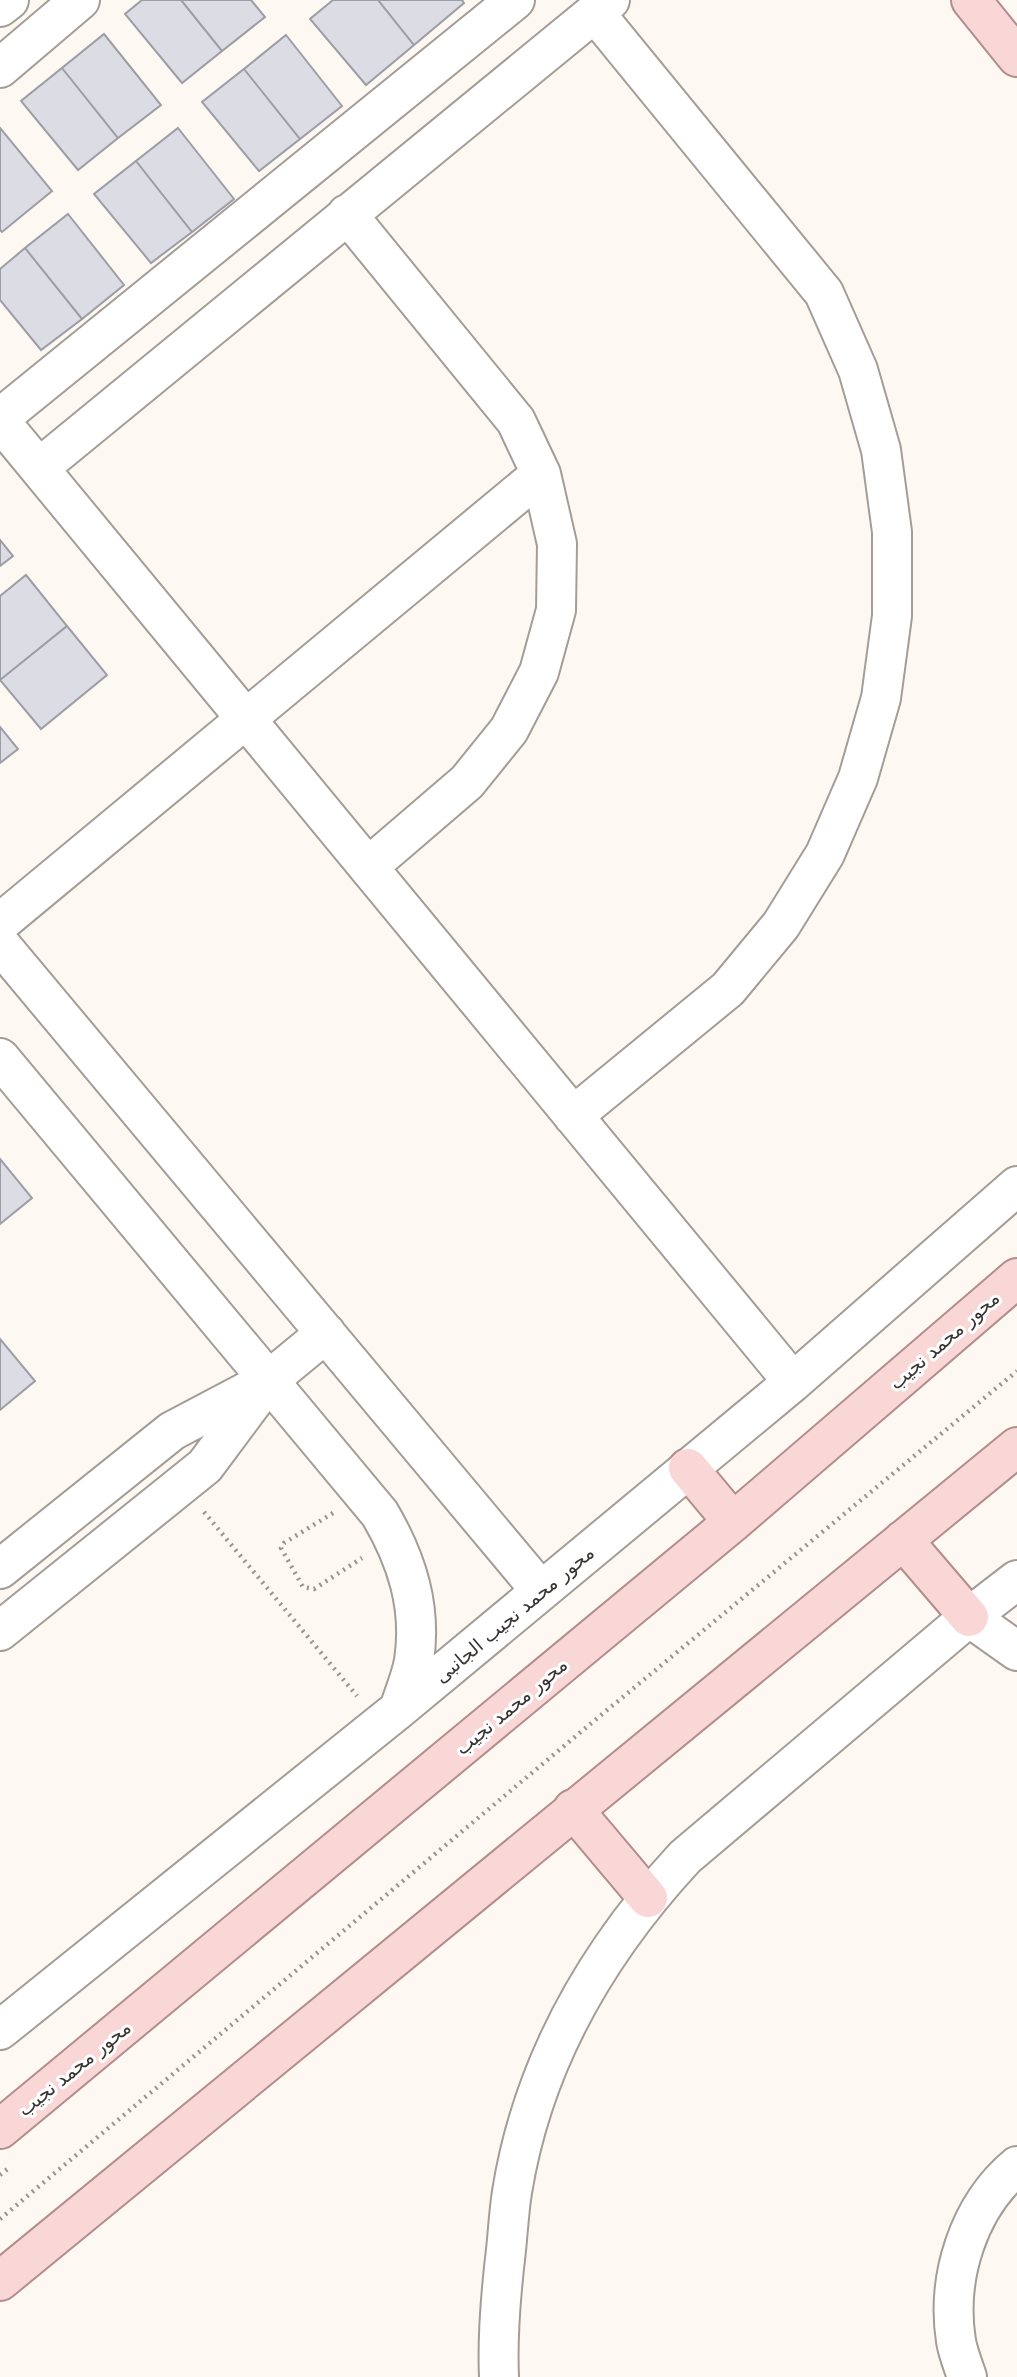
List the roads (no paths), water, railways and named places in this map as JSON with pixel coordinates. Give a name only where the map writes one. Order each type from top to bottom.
[{"type":"main road","points":[[971,0],[1017,57]]},
{"type":"main road","name":"محور محمد نجيب","points":[[0,2129],[733,1522],[1017,1278]]},
{"type":"main road","points":[[0,2281],[1017,1447]]},
{"type":"main road","points":[[688,1468],[733,1522]]},
{"type":"main road","points":[[903,1540],[970,1617]]},
{"type":"main road","points":[[573,1810],[648,1898]]},
{"type":"street","points":[[0,7],[9,0]]},
{"type":"street","points":[[0,68],[80,0]]},
{"type":"street","points":[[515,0],[0,419],[793,1382]]},
{"type":"street","points":[[39,468],[602,6],[824,293],[858,370],[881,450],[892,532],[892,616],[881,698],[858,778],[825,854],[781,925],[728,989],[573,1116]]},
{"type":"street","points":[[347,214],[516,421],[541,474],[557,544],[556,610],[540,672],[509,730],[467,782],[369,867]]},
{"type":"street","points":[[0,923],[541,474]]},
{"type":"street","points":[[0,944],[541,1591]]},
{"type":"street","points":[[0,1058],[380,1514],[405,1564],[416,1612],[414,1662],[390,1716]]},
{"type":"street","points":[[1009,1194],[1017,1164]]},
{"type":"street","name":"محور محمد نجيب الجانبى","points":[[0,2030],[541,1591],[793,1382],[1009,1194]]},
{"type":"street","points":[[1,1566],[172,1431],[268,1380],[326,1333]]},
{"type":"street","points":[[0,1631],[205,1466],[268,1380]]},
{"type":"street","points":[[499,2377],[498,2346],[512,2191],[531,2112],[560,2036],[599,1964],[648,1898],[685,1857],[1017,1580]]},
{"type":"street","points":[[970,1617],[1017,1651]]},
{"type":"street","points":[[967,2377],[956,2341],[954,2297],[961,2254],[978,2213],[1003,2177],[1017,2166]]}]
